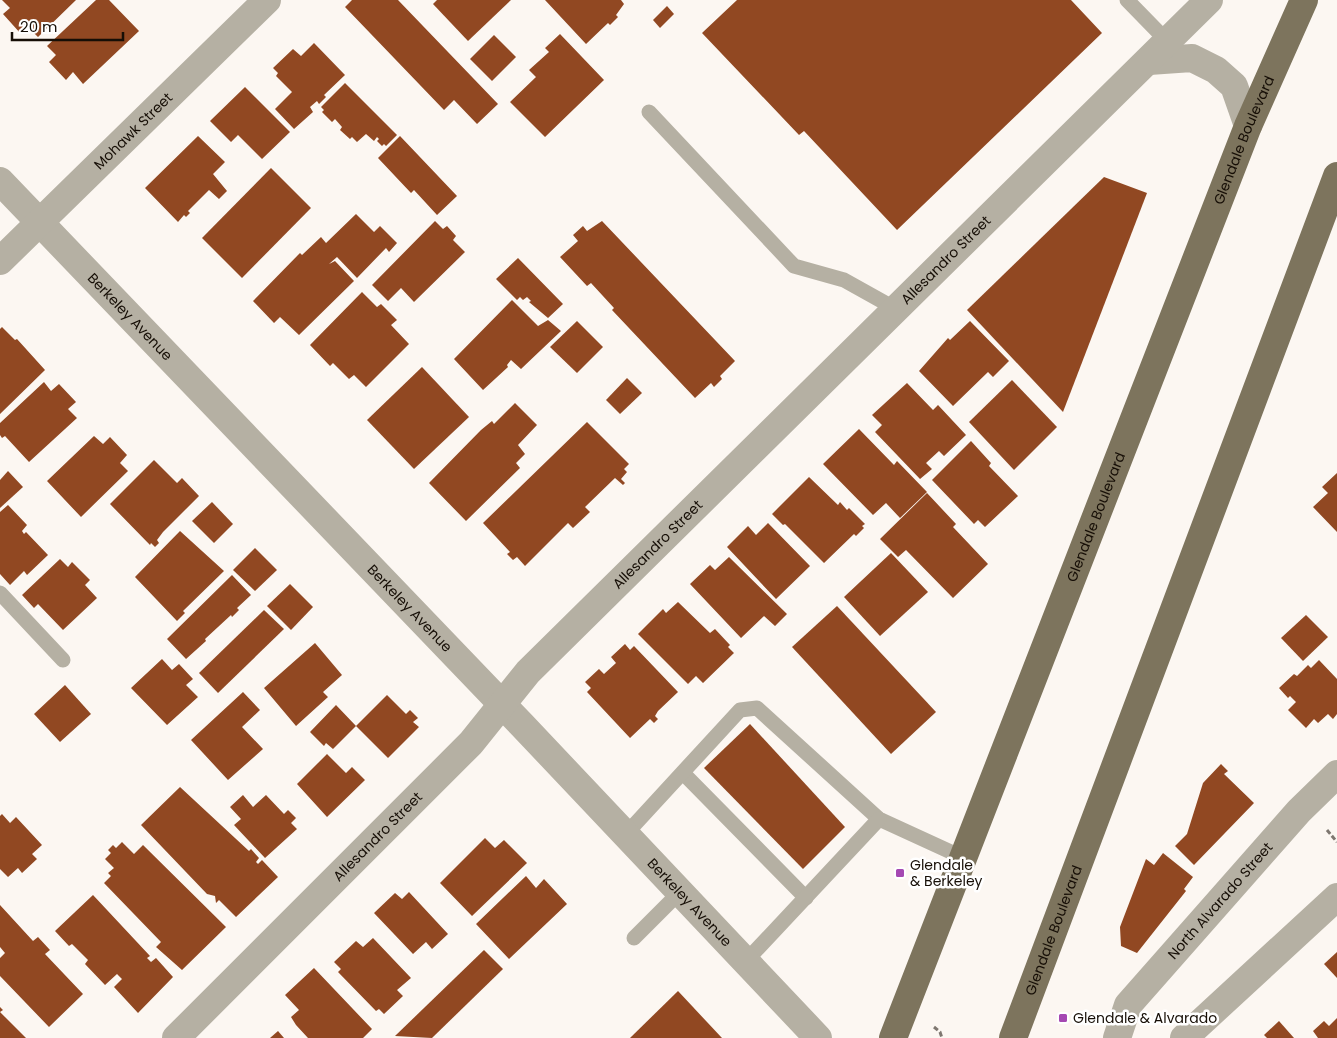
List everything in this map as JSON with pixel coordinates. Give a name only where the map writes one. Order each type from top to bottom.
[{"type":"main road","name":"Glendale Boulevard","points":[[893,1038],[1248,126],[1304,0]]},
{"type":"main road","name":"Glendale Boulevard","points":[[1013,1038],[1337,176]]},
{"type":"street","name":"Allesandro Street","points":[[176,1038],[471,744],[503,707],[528,672],[1209,0]]},
{"type":"street","name":"Mohawk Street","points":[[0,261],[263,1]]},
{"type":"street","points":[[1149,61],[1192,58],[1216,70],[1234,86],[1248,126]]},
{"type":"street","name":"Berkeley Avenue","points":[[0,181],[818,1038]]},
{"type":"street","name":"North Alvarado Street","points":[[1117,1038],[1128,1006],[1299,811],[1337,774]]},
{"type":"street","points":[[1184,1038],[1337,898]]},
{"type":"lane","points":[[1127,0],[1168,42]]},
{"type":"lane","points":[[649,112],[794,266],[844,280],[896,309]]},
{"type":"lane","points":[[0,593],[63,660]]},
{"type":"lane","points":[[625,835],[740,710],[758,708],[878,819],[964,858]]},
{"type":"lane","points":[[682,772],[806,898]]},
{"type":"lane","points":[[746,961],[878,819]]},
{"type":"lane","points":[[634,938],[680,892]]},
{"type":"path","points":[[931,1024],[940,1032],[942,1038]]},
{"type":"building","points":[[2,0],[76,0],[38,37],[28,27],[21,34],[3,14],[10,8]]},
{"type":"building","points":[[96,0],[109,0],[139,31],[83,84],[73,72],[66,80],[49,62],[56,55],[47,46]]},
{"type":"building","points":[[352,0],[398,0],[498,104],[477,124],[454,100],[444,110],[345,7]]},
{"type":"building","points":[[437,0],[511,0],[468,41],[433,4]]},
{"type":"building","points":[[545,0],[621,0],[624,4],[616,15],[618,17],[610,25],[608,23],[586,44]]},
{"type":"building","points":[[737,0],[1071,0],[1102,33],[897,230],[804,131],[799,135],[702,33]]},
{"type":"building","points":[[667,6],[674,14],[660,28],[653,20]]},
{"type":"building","points":[[560,34],[604,80],[545,137],[510,102],[536,77],[529,70],[549,52],[545,48]]},
{"type":"building","points":[[494,35],[516,57],[492,81],[470,59]]},
{"type":"building","points":[[314,43],[345,75],[324,95],[326,97],[319,104],[317,101],[310,107],[313,112],[294,129],[275,109],[292,92],[276,76],[278,73],[273,68],[293,49],[301,56]]},
{"type":"building","points":[[345,83],[397,135],[386,146],[384,144],[382,146],[377,141],[379,139],[377,137],[374,141],[366,134],[357,142],[352,137],[350,139],[340,130],[342,127],[335,119],[332,122],[322,112],[324,110],[321,107]]},
{"type":"building","points":[[245,87],[290,132],[262,159],[238,135],[231,142],[210,121]]},
{"type":"building","points":[[198,136],[225,162],[213,174],[227,191],[219,199],[209,190],[188,211],[190,213],[186,217],[184,215],[178,222],[145,188]]},
{"type":"building","points":[[400,136],[457,196],[437,215],[414,190],[411,193],[378,158]]},
{"type":"building","points":[[271,168],[311,208],[242,278],[202,238]]},
{"type":"building","points":[[1104,177],[1147,193],[1063,412],[967,310]]},
{"type":"building","points":[[356,214],[374,232],[380,226],[397,243],[389,252],[386,248],[357,278],[337,257],[329,264],[335,261],[354,281],[299,335],[280,317],[274,323],[253,301],[300,253],[302,255],[321,237],[326,243]]},
{"type":"building","points":[[435,221],[443,229],[447,226],[456,236],[453,240],[465,252],[414,302],[401,288],[388,301],[372,285]]},
{"type":"building","points":[[602,221],[735,361],[720,376],[722,379],[714,387],[711,383],[695,398],[612,310],[614,308],[591,283],[587,286],[560,257],[578,241],[573,235],[583,226],[587,231]]},
{"type":"building","points":[[518,258],[563,304],[548,318],[529,302],[531,301],[527,297],[523,300],[520,297],[517,300],[496,279]]},
{"type":"building","points":[[362,292],[377,307],[381,304],[397,320],[391,325],[409,344],[366,387],[354,375],[349,379],[333,363],[330,366],[310,345]]},
{"type":"building","points":[[512,300],[538,326],[548,320],[561,331],[521,369],[511,360],[507,365],[508,367],[483,390],[454,359]]},
{"type":"building","points":[[577,321],[603,347],[577,373],[550,347]]},
{"type":"building","points":[[970,321],[1009,361],[993,377],[988,372],[953,406],[919,371],[948,338],[950,340]]},
{"type":"building","points":[[2,327],[15,340],[17,339],[45,370],[0,414],[0,329]]},
{"type":"building","points":[[422,367],[469,417],[414,469],[367,420]]},
{"type":"building","points":[[627,378],[642,393],[620,414],[606,400]]},
{"type":"building","points":[[1012,380],[1057,427],[1014,470],[969,422]]},
{"type":"building","points":[[44,382],[51,391],[59,384],[76,402],[68,409],[77,418],[29,462],[5,436],[2,438],[0,435],[0,423]]},
{"type":"building","points":[[907,383],[933,410],[938,405],[966,435],[944,456],[939,451],[926,463],[932,469],[920,479],[875,432],[882,425],[872,415]]},
{"type":"building","points":[[515,403],[537,425],[518,445],[525,454],[516,463],[520,468],[466,521],[429,483],[481,430],[492,421],[494,424]]},
{"type":"building","points":[[587,422],[629,464],[624,469],[627,472],[621,479],[625,483],[623,485],[615,478],[585,507],[590,512],[573,528],[568,523],[525,566],[517,557],[513,560],[507,554],[510,552],[483,523]]},
{"type":"building","points":[[859,429],[894,465],[897,461],[927,492],[900,518],[886,503],[873,515],[823,464]]},
{"type":"building","points":[[94,436],[103,444],[110,437],[127,455],[120,463],[128,471],[81,517],[47,481]]},
{"type":"building","points":[[971,441],[991,463],[989,466],[1018,496],[985,527],[978,520],[974,524],[932,480]]},
{"type":"building","points":[[154,460],[177,483],[182,478],[199,496],[163,532],[157,540],[159,543],[155,547],[151,543],[150,545],[110,504]]},
{"type":"building","points":[[8,471],[23,487],[0,508],[0,480]]},
{"type":"building","points":[[1337,473],[1337,532],[1313,507],[1328,493],[1322,487]]},
{"type":"building","points":[[809,477],[838,505],[840,502],[847,510],[849,508],[865,524],[862,526],[864,528],[856,536],[854,534],[824,563],[785,524],[783,525],[772,514]]},
{"type":"building","points":[[927,493],[956,524],[953,527],[988,564],[953,598],[906,550],[898,557],[880,539]]},
{"type":"building","points":[[212,502],[233,524],[214,543],[192,521]]},
{"type":"building","points":[[8,505],[27,525],[22,531],[24,534],[26,532],[48,555],[27,575],[24,571],[10,585],[0,574],[0,512]]},
{"type":"building","points":[[768,523],[810,566],[776,599],[727,547],[748,526],[756,535]]},
{"type":"building","points":[[180,531],[224,571],[183,611],[185,613],[177,621],[135,577]]},
{"type":"building","points":[[255,548],[277,570],[255,591],[233,570]]},
{"type":"building","points":[[891,553],[928,592],[880,636],[844,597]]},
{"type":"building","points":[[729,557],[787,614],[775,626],[764,616],[741,638],[690,584],[710,565],[715,570]]},
{"type":"building","points":[[60,559],[68,567],[72,562],[90,580],[85,585],[97,598],[63,630],[38,604],[34,608],[22,595]]},
{"type":"building","points":[[232,575],[251,595],[237,608],[239,610],[232,617],[231,615],[186,659],[167,639]]},
{"type":"building","points":[[290,584],[313,607],[291,630],[267,606]]},
{"type":"building","points":[[678,602],[710,633],[715,629],[730,645],[728,647],[734,653],[703,683],[696,676],[688,684],[638,634],[663,609],[666,613]]},
{"type":"building","points":[[837,606],[936,712],[891,754],[792,647]]},
{"type":"building","points":[[264,610],[284,629],[218,693],[199,673]]},
{"type":"building","points":[[1306,615],[1328,637],[1303,661],[1281,638]]},
{"type":"building","points":[[315,643],[342,675],[323,692],[328,697],[296,726],[264,688]]},
{"type":"building","points":[[625,644],[630,650],[634,646],[678,692],[658,711],[655,716],[658,719],[654,723],[650,719],[630,738],[587,692],[591,688],[585,682],[599,669],[604,674],[616,663],[611,657]]},
{"type":"building","points":[[162,659],[172,670],[179,664],[193,679],[186,685],[198,697],[167,725],[131,688]]},
{"type":"building","points":[[1319,660],[1337,679],[1337,714],[1333,719],[1328,714],[1318,723],[1314,719],[1306,728],[1288,710],[1296,702],[1290,696],[1288,698],[1279,688],[1294,674],[1297,676],[1308,665],[1311,668]]},
{"type":"building","points":[[65,685],[91,714],[60,742],[34,714]]},
{"type":"building","points":[[243,692],[260,710],[242,727],[263,749],[228,780],[191,740]]},
{"type":"building","points":[[387,695],[406,714],[410,710],[418,718],[413,722],[419,727],[388,758],[356,726]]},
{"type":"building","points":[[336,705],[356,726],[333,749],[326,743],[324,746],[310,732]]},
{"type":"building","points":[[750,724],[845,827],[803,869],[704,768]]},
{"type":"building","points":[[327,754],[346,773],[352,767],[365,780],[327,817],[297,784]]},
{"type":"building","points":[[1221,764],[1228,771],[1224,774],[1254,803],[1194,865],[1175,846],[1187,834],[1203,783]]},
{"type":"building","points":[[180,787],[249,851],[251,849],[259,858],[256,862],[258,864],[262,860],[278,877],[236,917],[219,900],[216,903],[215,896],[207,894],[141,825]]},
{"type":"building","points":[[243,795],[253,807],[266,795],[284,814],[288,810],[296,818],[291,823],[297,829],[265,858],[234,825],[241,819],[230,807]]},
{"type":"building","points":[[2,814],[10,823],[16,817],[42,845],[32,854],[37,859],[22,873],[18,868],[8,877],[0,869],[0,816]]},
{"type":"building","points":[[485,838],[495,848],[504,840],[527,863],[472,916],[440,883]]},
{"type":"building","points":[[122,842],[134,854],[143,845],[226,927],[182,970],[156,947],[161,942],[104,883],[111,876],[108,873],[114,868],[105,859],[111,853],[108,850],[113,845],[116,848]]},
{"type":"building","points":[[1163,853],[1193,877],[1184,889],[1186,891],[1137,953],[1121,946],[1120,927],[1146,859],[1154,865]]},
{"type":"building","points":[[526,876],[536,888],[544,879],[567,904],[509,959],[476,924]]},
{"type":"building","points":[[409,892],[448,934],[432,949],[426,942],[413,954],[374,913],[395,893],[402,899]]},
{"type":"building","points":[[93,895],[150,956],[147,958],[151,962],[156,958],[173,977],[138,1013],[114,987],[122,979],[117,974],[105,985],[85,964],[88,960],[72,944],[69,946],[55,931]]},
{"type":"building","points":[[0,905],[33,941],[38,937],[50,950],[45,954],[83,994],[49,1027],[0,976],[0,958],[5,953],[0,947]]},
{"type":"building","points":[[373,938],[411,978],[397,990],[403,996],[384,1014],[379,1009],[376,1011],[338,972],[341,969],[334,962],[356,941],[363,947]]},
{"type":"building","points":[[484,950],[503,969],[432,1038],[395,1036]]},
{"type":"building","points":[[1337,952],[1337,978],[1324,964]]},
{"type":"building","points":[[314,968],[372,1029],[363,1038],[308,1038],[296,1025],[291,1017],[299,1010],[285,995]]},
{"type":"building","points":[[678,991],[722,1038],[630,1038]]},
{"type":"building","points":[[0,1012],[26,1038],[0,1038]]},
{"type":"building","points":[[1337,1018],[1337,1038],[1318,1038],[1313,1031],[1324,1021],[1329,1026]]},
{"type":"building","points":[[1279,1021],[1294,1038],[1267,1038],[1264,1035]]},
{"type":"building","points":[[278,1031],[284,1038],[270,1038]]},
{"type":"place","name":"Glendale & Berkeley","points":[[900,873]]},
{"type":"place","name":"Glendale & Alvarado","points":[[1063,1018]]}]
